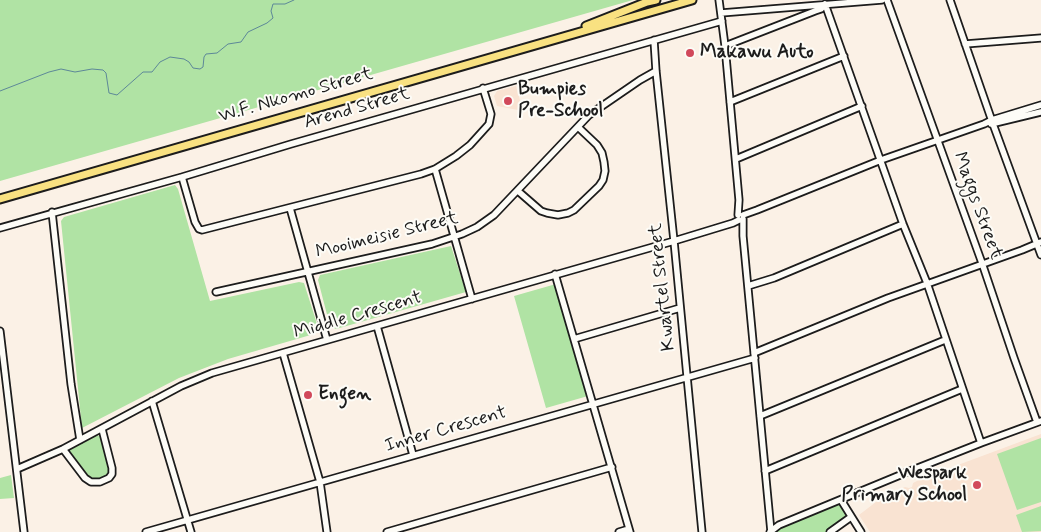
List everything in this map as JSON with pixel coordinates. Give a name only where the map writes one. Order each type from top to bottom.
[{"type":"main road","name":"W.F. Nkomo Street","points":[[0,197],[692,0]]},
{"type":"main road","name":"W.F. Nkomo Street","points":[[541,43],[652,1]]},
{"type":"street","points":[[719,0],[771,532]]},
{"type":"street","points":[[721,13],[882,0]]},
{"type":"street","name":"Maggs Street","points":[[886,0],[982,263],[1014,358],[1039,421]]},
{"type":"street","points":[[950,0],[992,122],[1040,247]]},
{"type":"street","points":[[725,46],[820,9],[825,4]]},
{"type":"street","points":[[825,4],[903,224],[927,283],[981,443]]},
{"type":"street","name":"Arend Street","points":[[0,228],[722,21]]},
{"type":"street","points":[[966,44],[1041,38]]},
{"type":"street","name":"Kwartel Street","points":[[654,40],[702,532]]},
{"type":"street","points":[[730,102],[844,56]]},
{"type":"street","name":"Mooimeisie Street","points":[[216,292],[454,238],[477,227],[494,215],[596,110],[656,71]]},
{"type":"street","points":[[182,177],[195,222],[199,229],[202,230],[421,174],[435,169],[463,151],[489,124],[491,116],[483,88]]},
{"type":"street","points":[[736,159],[862,106]]},
{"type":"street","name":"Middle Crescent","points":[[17,469],[63,449],[196,379],[722,226],[881,160],[1041,106]]},
{"type":"street","name":"Middle Crescent","points":[[992,122],[1007,121],[1041,112]]},
{"type":"street","points":[[996,132],[1007,121]]},
{"type":"street","points":[[518,191],[541,211],[563,214],[574,210],[599,186],[603,180],[604,158],[597,145],[578,127]]},
{"type":"street","points":[[435,169],[472,299]]},
{"type":"street","points":[[290,208],[327,340]]},
{"type":"street","points":[[52,212],[71,384],[80,440]]},
{"type":"street","points":[[748,286],[774,278],[903,224]]},
{"type":"street","name":"Inner Crescent","points":[[146,532],[687,377],[755,355],[927,283],[1022,250],[1040,247]]},
{"type":"street","points":[[555,274],[630,531],[619,532]]},
{"type":"street","points":[[574,339],[680,308]]},
{"type":"street","points":[[377,326],[413,455]]},
{"type":"street","points":[[0,331],[24,532]]},
{"type":"street","points":[[760,416],[945,340]]},
{"type":"street","points":[[283,353],[320,482],[327,532]]},
{"type":"street","points":[[765,471],[962,390]]},
{"type":"street","points":[[152,402],[191,532]]},
{"type":"street","points":[[771,532],[779,525],[1039,421]]},
{"type":"street","points":[[63,449],[90,482],[100,482],[109,478],[112,474],[112,468],[102,429]]},
{"type":"street","points":[[387,532],[612,467]]},
{"type":"street","points":[[841,500],[861,532]]},
{"type":"street","points":[[830,532],[851,517]]},
{"type":"shaded area","name":"Bumpies Pre-School","points":[[516,86],[523,111],[497,106],[494,96],[497,91]]},
{"type":"shaded area","name":"Wespark Primary School","points":[[1041,434],[1041,532],[870,532],[859,515],[885,495],[905,487],[912,487],[913,483],[923,478]]},
{"type":"green space","points":[[0,0],[633,0],[0,181]]},
{"type":"green space","points":[[175,185],[178,189],[210,301],[299,282],[304,283],[318,327],[315,329],[314,334],[228,359],[179,378],[82,428],[61,221],[64,217]]},
{"type":"green space","points":[[451,246],[466,292],[336,329],[330,326],[318,280],[320,275]]},
{"type":"green space","points":[[556,284],[588,396],[546,408],[514,296]]},
{"type":"green space","points":[[95,435],[100,436],[102,439],[109,472],[105,477],[89,480],[69,455],[69,451],[72,447]]},
{"type":"green space","points":[[1041,438],[1041,502],[1017,510],[997,454]]},
{"type":"green space","points":[[11,475],[14,498],[0,499],[0,478]]},
{"type":"green space","points":[[839,505],[844,507],[846,514],[844,520],[828,532],[775,532],[776,530]]},
{"type":"green space","points":[[1041,506],[1041,531],[1022,532],[1016,515]]},
{"type":"waterway","points":[[0,91],[61,69],[75,72],[92,69],[103,70],[106,73],[109,93],[117,95],[143,72],[152,72],[160,62],[170,57],[184,59],[193,68],[200,69],[203,67],[206,54],[217,53],[228,44],[241,42],[248,32],[273,18],[271,11],[273,4],[285,4],[294,0]]},
{"type":"place","name":"Makawu Auto","points":[[690,53]]},
{"type":"place","name":"Bumpies Pre-School","points":[[508,101]]},
{"type":"place","name":"Engen","points":[[308,395]]},
{"type":"place","name":"Wespark Primary School","points":[[977,485]]}]
